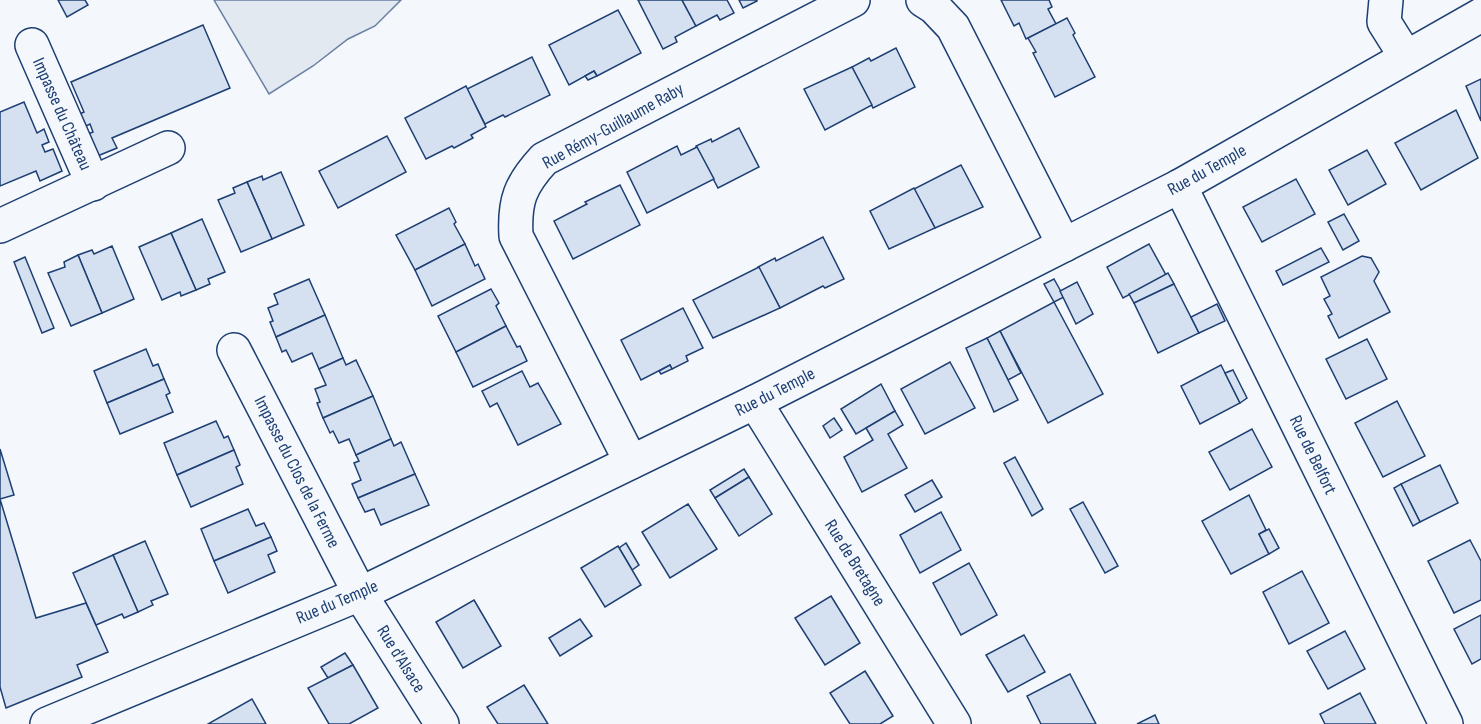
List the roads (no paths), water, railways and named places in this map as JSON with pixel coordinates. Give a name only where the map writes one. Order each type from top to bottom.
[{"type":"street","name":"Rue Rémy-Guillaume Raby","points":[[631,462],[516,236],[515,214],[518,198],[528,176],[544,159],[853,0]]},
{"type":"street","points":[[923,0],[934,7],[953,27],[1064,245]]},
{"type":"street","points":[[1386,0],[1384,22],[1406,57]]},
{"type":"street","name":"Rue du Temple","points":[[47,724],[360,594],[755,402],[1180,186],[1481,15]]},
{"type":"street","name":"Impasse du Château","points":[[32,45],[93,184]]},
{"type":"street","name":"Impasse du Château","points":[[0,226],[168,148]]},
{"type":"street","name":"Rue de Belfort","points":[[1180,186],[1446,724]]},
{"type":"street","name":"Impasse du Clos de la Ferme","points":[[234,350],[360,594]]},
{"type":"street","name":"Rue de Bretagne","points":[[755,402],[954,724]]},
{"type":"street","name":"Rue d'Alsace","points":[[360,594],[442,724]]}]
